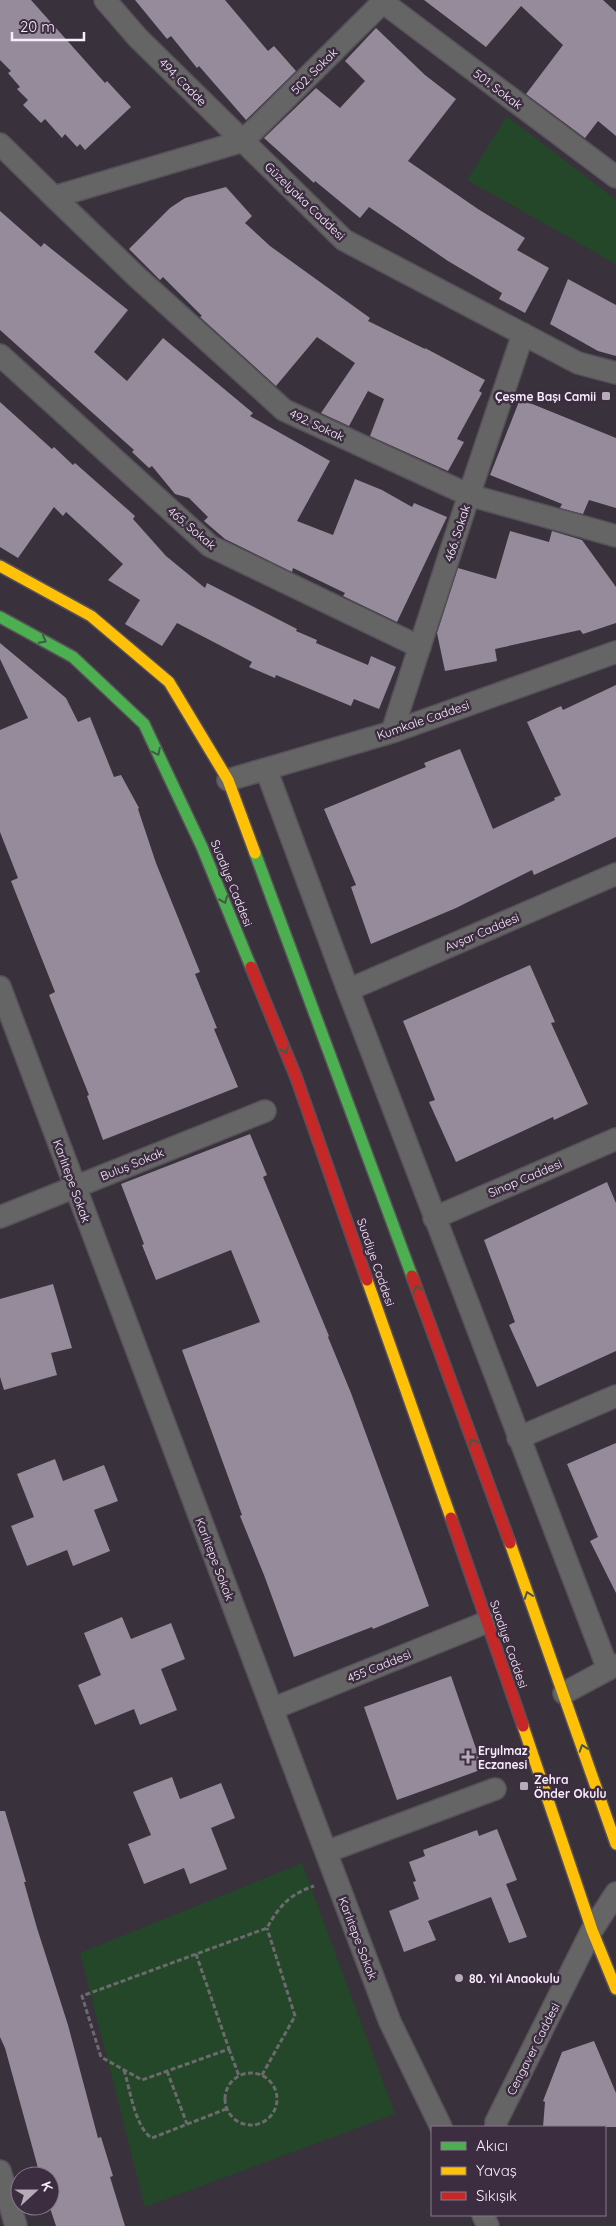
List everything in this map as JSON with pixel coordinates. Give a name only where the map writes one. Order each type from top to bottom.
[{"type":"main road","points":[[0,566],[91,616],[169,682],[228,780],[344,1088],[564,1693],[616,1844]]},
{"type":"main road","name":"Suadiye Caddesi","points":[[0,617],[73,657],[144,724],[202,847],[296,1077],[487,1622],[592,1930],[616,1989]]},
{"type":"street","name":"494. Cadde","points":[[105,0],[138,38],[243,141]]},
{"type":"street","name":"502. Sokak","points":[[243,141],[383,1]]},
{"type":"street","name":"501. Sokak","points":[[383,1],[616,177]]},
{"type":"street","points":[[0,144],[54,197],[243,141]]},
{"type":"street","name":"Güzelyaka Caddesi","points":[[243,141],[344,240],[578,363],[616,373]]},
{"type":"street","name":"492. Sokak","points":[[54,197],[137,277],[284,410],[468,495],[616,536]]},
{"type":"street","name":"466. Sokak","points":[[392,732],[468,495],[523,334]]},
{"type":"street","name":"465. Sokak","points":[[0,355],[210,546],[420,647]]},
{"type":"street","name":"Kumkale Caddesi","points":[[228,780],[392,732],[616,652]]},
{"type":"street","points":[[266,769],[518,1438],[612,1667],[564,1693]]},
{"type":"street","name":"Avşar Caddesi","points":[[348,990],[616,874]]},
{"type":"street","name":"Karlıtepe Sokak","points":[[0,987],[390,2022],[441,2126]]},
{"type":"street","name":"Buluş Sokak","points":[[0,1217],[265,1111]]},
{"type":"street","name":"Sinop Caddesi","points":[[434,1218],[616,1139]]},
{"type":"street","points":[[518,1438],[616,1396]]},
{"type":"street","name":"455 Caddesi","points":[[272,1709],[487,1622]]},
{"type":"street","points":[[326,1852],[495,1789]]},
{"type":"street","name":"Cengaver Caddesi","points":[[496,2126],[496,2122],[592,1930],[616,1893]]},
{"type":"street","points":[[0,2171],[9,2211]]},
{"type":"path","points":[[229,2049],[142,2080],[101,2057],[82,1996],[267,1928],[278,1908],[299,1891],[336,1879]]},
{"type":"path","points":[[262,2075],[295,2016],[267,1928]]},
{"type":"path","points":[[196,1954],[239,2076]]},
{"type":"path","points":[[124,2070],[139,2121],[145,2134],[152,2138],[226,2109]]},
{"type":"path","points":[[167,2071],[187,2124]]},
{"type":"path","points":[[247,2073],[262,2075],[269,2080],[277,2096],[274,2112],[269,2119],[262,2123],[245,2125],[231,2116],[226,2109],[225,2094],[233,2080],[239,2076],[247,2073]]},
{"type":"green space","points":[[507,116],[616,200],[616,264],[467,180]]},
{"type":"green space","points":[[302,1863],[395,2114],[145,2207],[80,1953]]},
{"type":"building","points":[[0,0],[31,0],[105,83],[107,81],[131,107],[85,150],[80,144],[77,147],[65,134],[62,138],[45,119],[41,123],[23,105],[28,100],[17,89],[20,87],[8,73],[11,71],[0,60]]},
{"type":"building","points":[[135,0],[225,0],[268,51],[274,46],[296,71],[246,120],[199,66],[197,68],[171,36],[167,39]]},
{"type":"building","points":[[424,0],[603,0],[616,12],[616,136],[598,121],[585,138],[526,94],[563,45],[521,6],[486,47]]},
{"type":"building","points":[[376,28],[425,75],[456,99],[408,161],[478,209],[525,238],[517,250],[549,268],[525,313],[499,299],[502,293],[448,261],[369,207],[360,218],[315,181],[314,183],[264,138],[316,88],[340,108],[365,81],[345,61]]},
{"type":"building","points":[[226,187],[252,216],[245,223],[270,246],[370,318],[368,321],[425,348],[485,380],[479,391],[482,393],[457,439],[464,442],[448,471],[370,436],[384,399],[368,391],[349,426],[321,413],[355,363],[317,337],[276,386],[200,317],[202,316],[163,277],[160,280],[129,249],[170,208],[185,198]]},
{"type":"building","points":[[0,211],[41,247],[44,243],[128,310],[94,352],[127,381],[163,338],[253,413],[250,416],[330,461],[297,521],[333,535],[355,479],[382,490],[412,507],[414,503],[447,517],[397,622],[343,596],[345,593],[293,568],[292,572],[225,539],[204,521],[208,517],[189,498],[175,494],[152,466],[149,468],[132,452],[134,450],[0,330]]},
{"type":"building","points":[[568,279],[616,305],[616,356],[598,351],[550,324]]},
{"type":"building","points":[[520,399],[616,438],[616,508],[589,500],[583,514],[560,508],[562,504],[490,475]]},
{"type":"building","points":[[0,402],[52,449],[54,447],[73,465],[75,463],[135,516],[133,519],[166,556],[205,588],[207,583],[297,629],[296,631],[317,640],[316,643],[368,665],[371,656],[396,667],[379,709],[354,699],[351,706],[276,675],[275,678],[249,667],[252,662],[177,623],[162,646],[125,624],[140,600],[108,580],[123,564],[66,512],[63,516],[54,507],[18,558],[0,547]]},
{"type":"building","points":[[510,531],[549,542],[552,531],[582,540],[616,587],[616,623],[583,634],[580,630],[495,649],[497,661],[445,671],[437,633],[458,568],[496,579]]},
{"type":"building","points":[[0,643],[66,698],[78,722],[90,717],[114,777],[121,775],[139,808],[156,863],[200,972],[195,974],[217,1028],[214,1029],[238,1087],[103,1140],[87,1096],[89,1095],[49,995],[55,992],[11,881],[18,878],[0,832],[0,730],[28,718],[0,659]]},
{"type":"building","points":[[616,685],[616,837],[534,875],[532,870],[456,908],[371,944],[351,887],[356,885],[324,809],[426,767],[424,763],[460,749],[493,829],[555,800],[554,798],[561,795],[527,722],[561,706],[563,710]]},
{"type":"building","points":[[530,965],[555,1022],[551,1023],[588,1104],[554,1120],[553,1117],[456,1162],[429,1102],[435,1100],[403,1021]]},
{"type":"building","points":[[250,1134],[267,1175],[263,1177],[329,1336],[429,1606],[373,1629],[372,1627],[294,1657],[240,1516],[242,1515],[182,1350],[260,1322],[231,1250],[156,1280],[121,1184]]},
{"type":"building","points":[[607,1182],[616,1203],[616,1351],[537,1387],[509,1325],[515,1322],[484,1240]]},
{"type":"building","points":[[53,1284],[72,1348],[51,1353],[57,1375],[4,1390],[0,1377],[0,1299]]},
{"type":"building","points":[[616,1443],[616,1593],[590,1541],[598,1537],[567,1464]]},
{"type":"building","points":[[55,1459],[63,1481],[104,1465],[118,1501],[94,1510],[110,1551],[73,1566],[67,1550],[27,1566],[11,1526],[34,1517],[17,1474]]},
{"type":"building","points":[[122,1617],[131,1639],[171,1623],[185,1659],[161,1669],[177,1710],[140,1725],[134,1709],[95,1725],[78,1685],[101,1675],[84,1633]]},
{"type":"building","points":[[451,1676],[483,1769],[397,1800],[364,1707]]},
{"type":"building","points":[[172,1777],[180,1799],[221,1783],[235,1818],[211,1828],[227,1869],[190,1884],[184,1868],[144,1884],[128,1844],[151,1835],[133,1792]]},
{"type":"building","points":[[0,1811],[5,1811],[26,1882],[24,1882],[37,1928],[68,2025],[98,2138],[101,2137],[113,2176],[110,2177],[125,2226],[56,2226],[53,2216],[60,2216],[60,2166],[37,2166],[5,2048],[0,2037]]},
{"type":"building","points":[[497,1829],[517,1880],[506,1884],[527,1937],[509,1943],[491,1897],[428,1921],[436,1940],[404,1952],[389,1911],[419,1899],[413,1882],[416,1881],[409,1862],[425,1856],[423,1850],[477,1830],[479,1836]]},
{"type":"building","points":[[594,2041],[616,2093],[616,2127],[543,2126],[545,2102],[543,2101],[562,2052]]},
{"type":"traffic: fast","points":[[0,617],[73,657],[144,724],[202,847],[251,967]]},
{"type":"traffic: fast","points":[[255,853],[412,1276]]},
{"type":"traffic: slow","points":[[0,566],[91,616],[169,682],[228,780],[255,853]]},
{"type":"traffic: slow","points":[[367,1280],[451,1518]]},
{"type":"traffic: slow","points":[[510,1543],[616,1844]]},
{"type":"traffic: slow","points":[[523,1726],[592,1930],[616,1989]]},
{"type":"traffic: jam","points":[[251,967],[296,1077],[367,1280]]},
{"type":"traffic: jam","points":[[412,1276],[510,1543]]},
{"type":"traffic: jam","points":[[451,1518],[523,1726]]},
{"type":"place","name":"Çeşme Başı Camii","points":[[606,396]]},
{"type":"place","name":"Eryılmaz Eczanesi","points":[[468,1757]]},
{"type":"place","name":"Zehra Önder Okulu","points":[[524,1786]]},
{"type":"place","name":"80. Yıl Anaokulu","points":[[459,1978]]}]
